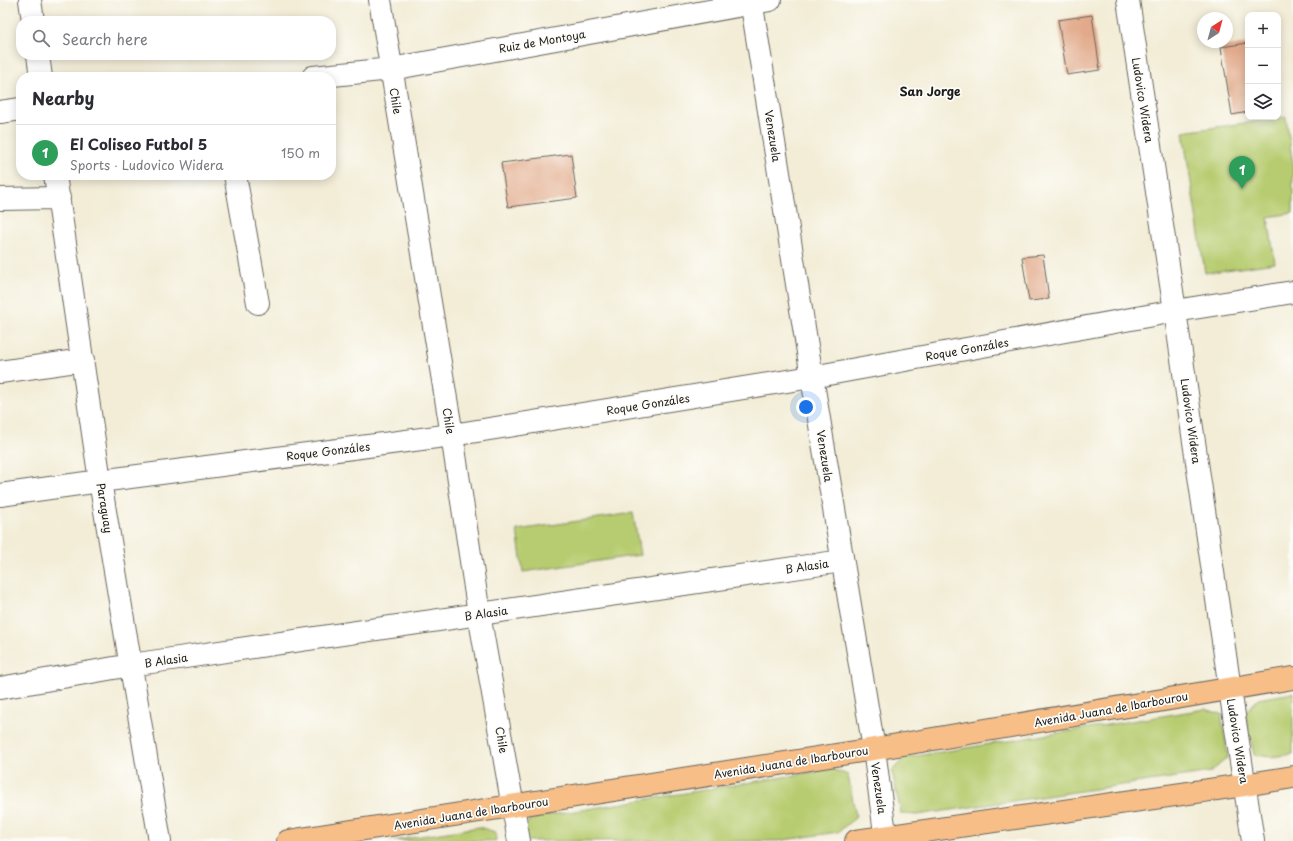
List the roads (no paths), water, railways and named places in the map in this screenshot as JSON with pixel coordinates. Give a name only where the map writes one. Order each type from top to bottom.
[{"type":"main road","name":"Avenida Juana de Ibarbourou","points":[[288,841],[874,749],[1293,678]]},
{"type":"main road","points":[[856,841],[886,839],[1293,777]]},
{"type":"street","points":[[30,0],[32,16]]},
{"type":"street","name":"Chile","points":[[380,0],[452,435],[479,614],[519,841]]},
{"type":"street","name":"Ludovico Widera","points":[[1128,0],[1244,785],[1254,841]]},
{"type":"street","name":"Ruiz de Montoya","points":[[336,75],[391,69],[758,1]]},
{"type":"street","name":"Venezuela","points":[[758,1],[812,377],[874,749],[886,839]]},
{"type":"street","points":[[39,60],[40,72]]},
{"type":"street","points":[[0,112],[16,110]]},
{"type":"street","name":"Paraguay","points":[[56,180],[100,481],[160,841]]},
{"type":"street","points":[[236,180],[258,303]]},
{"type":"street","points":[[0,199],[59,198]]},
{"type":"street","name":"Roque Gonzáles","points":[[0,495],[452,435],[812,377],[1175,311],[1293,292]]},
{"type":"street","points":[[0,372],[83,360]]},
{"type":"street","name":"B Alasia","points":[[0,688],[131,665],[842,561]]},
{"type":"place","name":"El Coliseo Futbol 5","points":[[1242,189]]},
{"type":"district","name":"San Jorge","points":[[930,91]]}]
